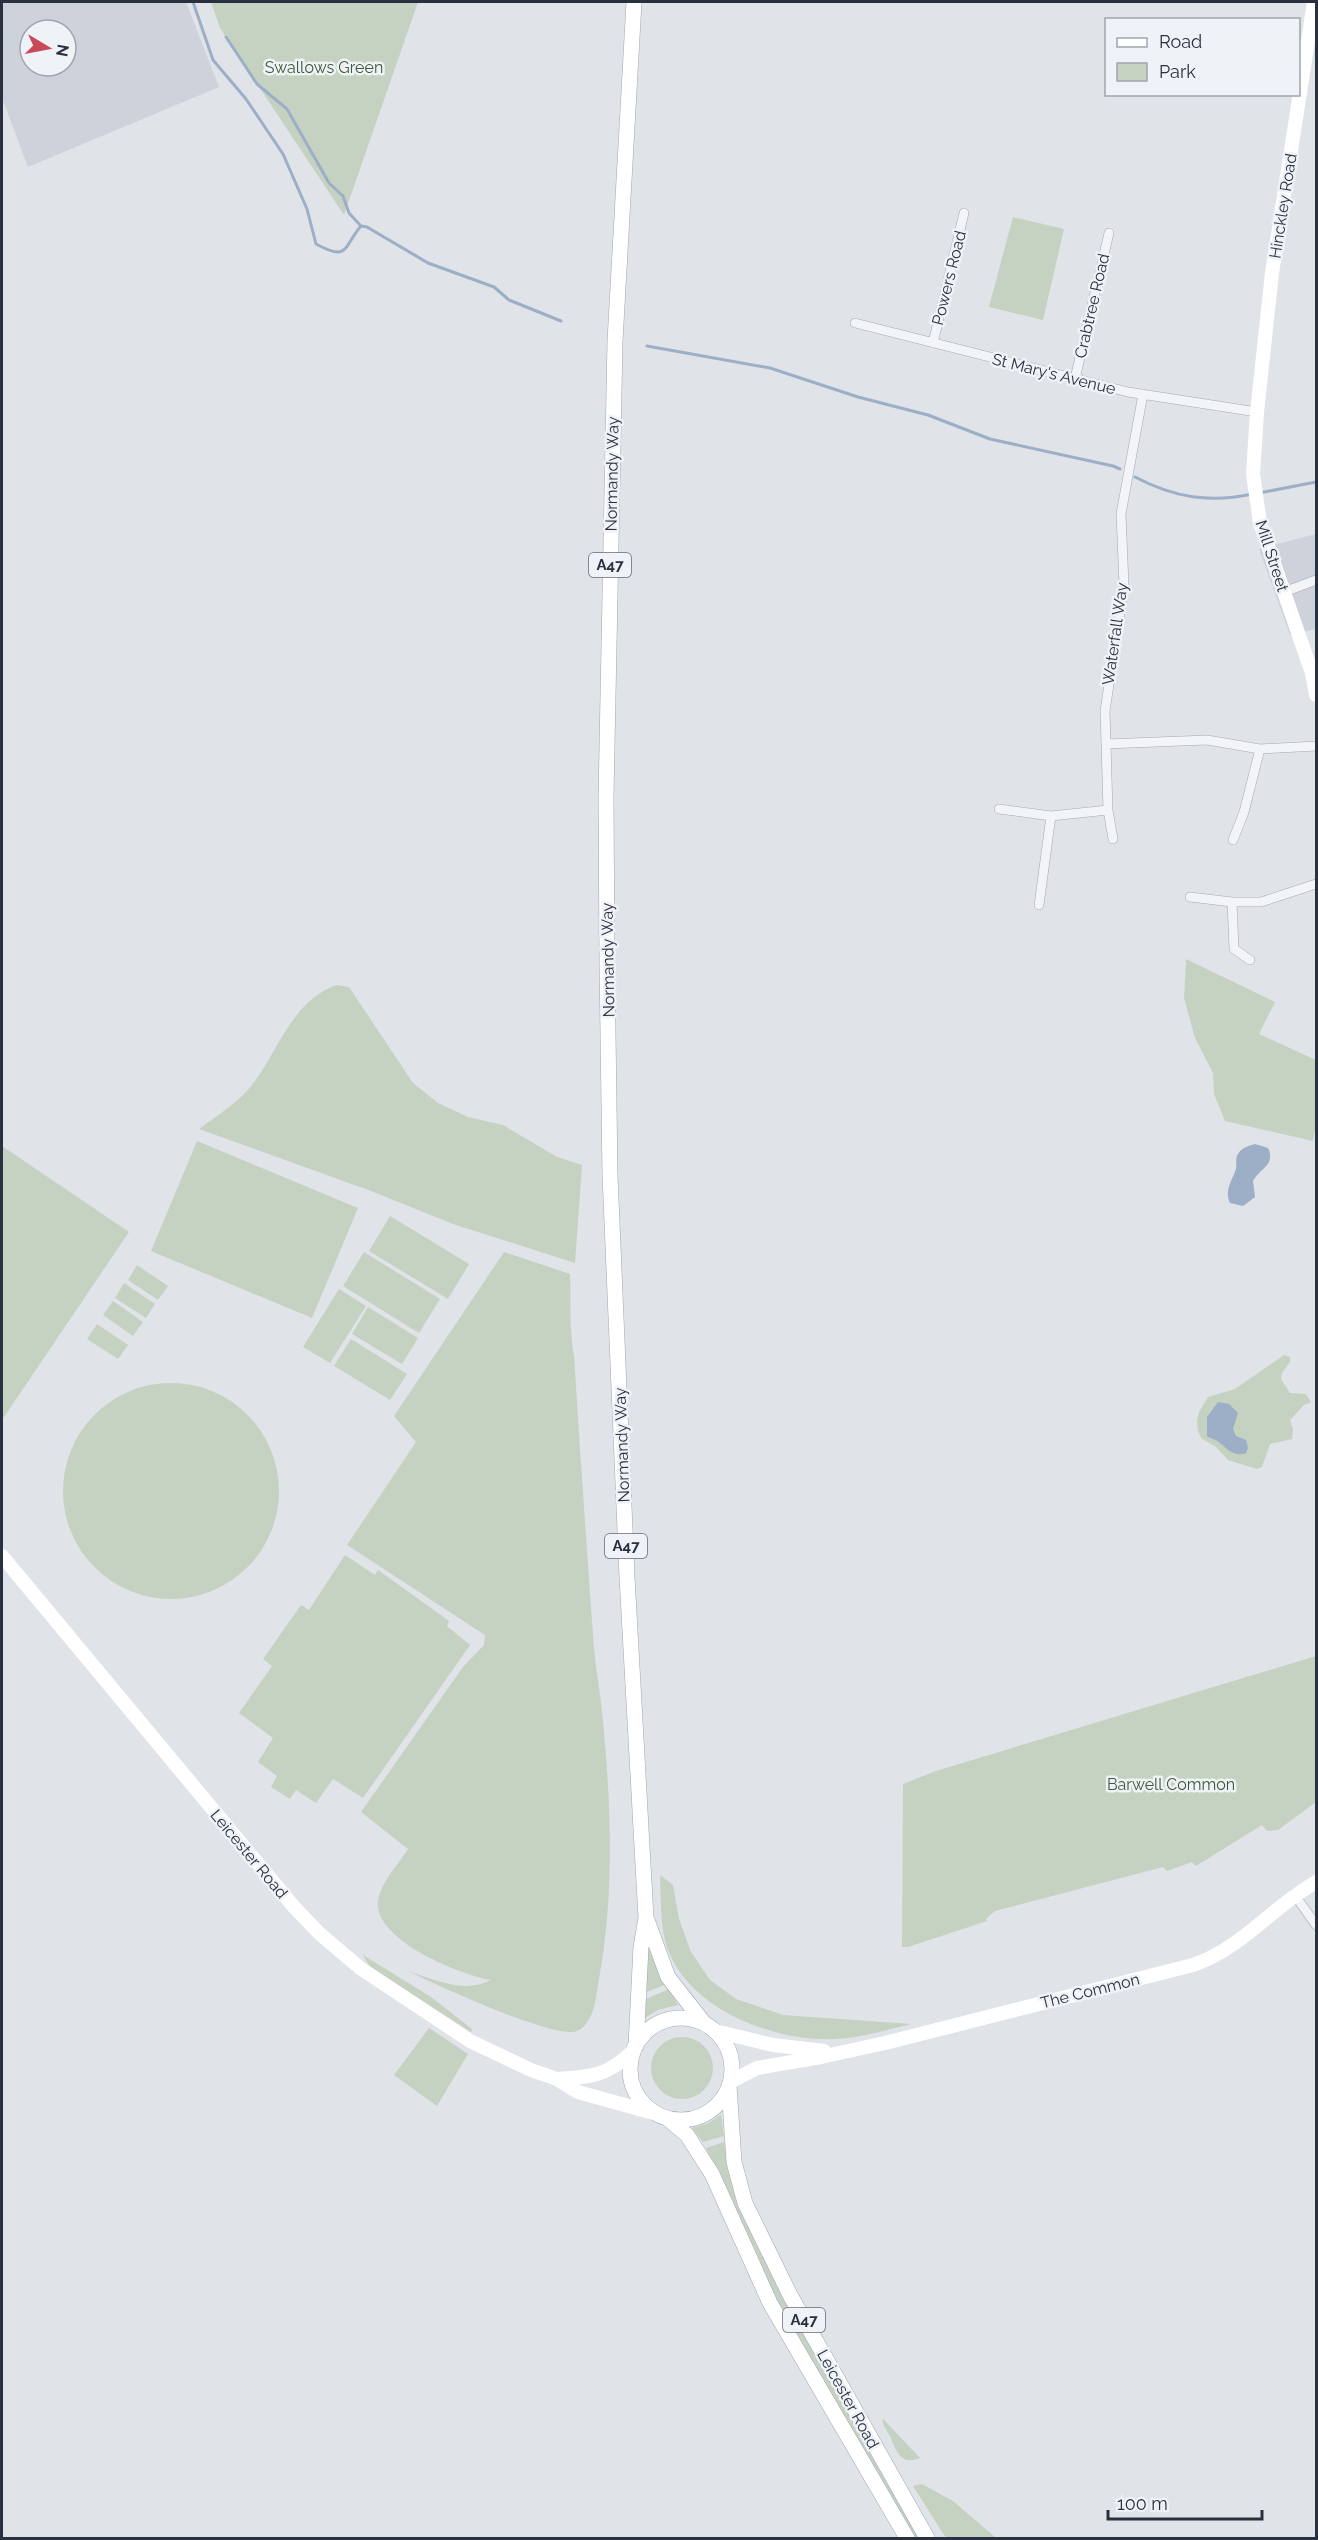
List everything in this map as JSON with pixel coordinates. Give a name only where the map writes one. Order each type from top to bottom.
[{"type":"main road","name":"Normandy Way","points":[[634,2],[615,341],[606,798],[610,1174],[627,1577],[646,1918],[641,1947],[635,2048]]},
{"type":"main road","name":"Normandy Way","points":[[646,1918],[668,1977],[710,2027]]},
{"type":"main road","points":[[680,2018],[710,2027],[730,2054],[730,2084],[724,2096],[710,2111],[683,2120],[662,2116],[640,2099],[633,2086],[630,2071],[635,2048],[648,2030],[665,2020],[680,2018]]},
{"type":"main road","name":"Leicester Road","points":[[730,2084],[734,2162],[745,2203],[790,2295],[927,2538]]},
{"type":"main road","name":"Leicester Road","points":[[662,2116],[687,2135],[712,2174],[770,2303],[907,2538]]},
{"type":"street","name":"Hinckley Road","points":[[1300,92],[1314,2]]},
{"type":"street","name":"Hinckley Road","points":[[1257,412],[1272,273],[1299,96]]},
{"type":"street","name":"Powers Road","points":[[933,343],[964,213]]},
{"type":"street","name":"Crabtree Road","points":[[1075,379],[1109,233]]},
{"type":"street","name":"St Mary's Avenue","points":[[855,323],[1075,379],[1143,394],[1257,412]]},
{"type":"street","name":"Waterfall Way","points":[[1113,839],[1108,810],[1106,702],[1124,585],[1121,514],[1143,394]]},
{"type":"street","name":"Mill Street","points":[[1257,412],[1253,474],[1260,523],[1312,673],[1317,695]]},
{"type":"street","points":[[1284,592],[1317,580]]},
{"type":"street","points":[[1106,744],[1207,740],[1260,749],[1317,746]]},
{"type":"street","points":[[1233,840],[1244,812],[1260,749]]},
{"type":"street","points":[[999,808],[1051,816],[1108,810]]},
{"type":"street","points":[[1039,905],[1051,816]]},
{"type":"street","points":[[1190,897],[1232,902],[1261,902],[1317,884]]},
{"type":"street","points":[[1232,902],[1234,949],[1250,960]]},
{"type":"street","name":"Leicester Road","points":[[2,1556],[244,1850],[319,1933],[360,1968],[470,2041],[531,2070],[557,2079],[578,2092],[662,2116]]},
{"type":"street","name":"The Common","points":[[730,2084],[757,2068],[821,2057],[1053,2001],[1209,1960],[1226,1950],[1294,1894],[1317,1882]]},
{"type":"street","points":[[1294,1894],[1317,1925]]},
{"type":"street","name":"The Common","points":[[710,2027],[798,2050],[841,2052]]},
{"type":"street","name":"Leicester Road","points":[[557,2079],[591,2077],[608,2071],[635,2048]]},
{"type":"shaded area","points":[[2,2],[186,2],[219,87],[28,167],[2,98]]},
{"type":"shaded area","points":[[1316,534],[1316,629],[1290,635],[1259,549]]},
{"type":"green space","name":"Swallows Green","points":[[211,2],[418,2],[344,215],[220,28]]},
{"type":"green space","points":[[1013,217],[1064,229],[1043,320],[989,307]]},
{"type":"green space","points":[[1186,959],[1275,1002],[1259,1034],[1316,1060],[1316,1123],[1313,1141],[1225,1121],[1214,1094],[1213,1073],[1195,1038],[1184,998]]},
{"type":"green space","points":[[337,985],[349,987],[413,1083],[438,1103],[468,1117],[503,1125],[557,1157],[582,1165],[575,1263],[453,1224],[371,1191],[199,1129],[243,1095],[264,1068],[298,1013],[309,1001]]},
{"type":"green space","points":[[197,1141],[358,1208],[312,1318],[151,1251]]},
{"type":"green space","points":[[2,1146],[129,1232],[2,1420]]},
{"type":"green space","points":[[390,1216],[469,1264],[448,1299],[369,1251]]},
{"type":"green space","points":[[364,1252],[440,1299],[419,1333],[343,1286]]},
{"type":"green space","points":[[504,1252],[570,1274],[571,1336],[594,1649],[605,1745],[610,1846],[607,1913],[597,1993],[588,2022],[577,2031],[564,2032],[521,2019],[408,1971],[460,1986],[471,1986],[491,1980],[460,1971],[421,1953],[389,1929],[380,1915],[378,1901],[386,1880],[408,1849],[361,1812],[463,1667],[484,1645],[485,1635],[347,1545],[416,1442],[394,1416]]},
{"type":"green space","points":[[137,1265],[168,1286],[158,1300],[128,1280]]},
{"type":"green space","points":[[124,1283],[155,1304],[146,1318],[115,1298]]},
{"type":"green space","points":[[339,1289],[366,1306],[330,1363],[303,1347]]},
{"type":"green space","points":[[113,1301],[143,1322],[133,1336],[103,1315]]},
{"type":"green space","points":[[368,1307],[418,1338],[402,1364],[352,1334]]},
{"type":"green space","points":[[97,1324],[128,1345],[118,1359],[87,1339]]},
{"type":"green space","points":[[351,1339],[407,1374],[390,1400],[334,1366]]},
{"type":"green space","points":[[1284,1355],[1290,1357],[1290,1362],[1282,1373],[1281,1379],[1290,1393],[1306,1394],[1311,1402],[1304,1405],[1290,1420],[1293,1429],[1292,1439],[1270,1444],[1262,1467],[1257,1469],[1228,1460],[1216,1447],[1201,1438],[1197,1420],[1199,1412],[1208,1397],[1235,1389]]},
{"type":"green space","points":[[171,1383],[192,1385],[222,1396],[247,1415],[266,1440],[277,1470],[279,1491],[277,1512],[266,1542],[247,1567],[222,1586],[192,1597],[171,1599],[150,1597],[120,1586],[95,1567],[76,1542],[65,1512],[63,1491],[65,1470],[76,1440],[95,1415],[120,1396],[150,1385]]},
{"type":"green space","points":[[345,1555],[375,1575],[378,1570],[449,1621],[447,1626],[470,1645],[363,1798],[333,1779],[316,1803],[296,1790],[290,1799],[271,1787],[277,1776],[258,1762],[273,1738],[239,1713],[272,1666],[263,1659],[301,1605],[309,1610]]},
{"type":"green space","name":"Barwell Common","points":[[1316,1656],[1316,1802],[1278,1830],[1267,1831],[1262,1825],[1196,1866],[1192,1862],[1167,1871],[1163,1867],[995,1911],[986,1919],[987,1921],[902,1947],[903,1784],[936,1771]]},
{"type":"green space","points":[[660,1875],[673,1885],[679,1919],[691,1952],[710,1980],[736,1999],[783,2015],[911,2024],[835,2039],[786,2035],[735,2017],[692,1987],[677,1967],[664,1936]]},
{"type":"green space","points":[[650,1945],[667,1984],[644,1993],[646,1946]]},
{"type":"green space","points":[[363,1955],[431,1997],[472,2029],[471,2032],[370,1967]]},
{"type":"green space","points":[[669,1989],[678,2005],[658,2010],[643,2019],[644,2000]]},
{"type":"green space","points":[[429,2028],[468,2054],[437,2106],[394,2075]]},
{"type":"green space","points":[[682,2037],[699,2042],[704,2046],[708,2051],[713,2068],[708,2085],[704,2090],[699,2094],[682,2099],[665,2094],[660,2090],[656,2085],[651,2068],[656,2051],[660,2046],[665,2042]]},
{"type":"green space","points":[[721,2115],[724,2136],[703,2142],[692,2128],[707,2124]]},
{"type":"green space","points":[[724,2142],[736,2200],[758,2247],[794,2318],[921,2538],[914,2538],[768,2286],[706,2148]]},
{"type":"green space","points":[[883,2418],[920,2458],[908,2460],[900,2455],[883,2423]]},
{"type":"green space","points":[[922,2484],[953,2501],[996,2538],[946,2538],[913,2486]]},
{"type":"water","points":[[1255,1144],[1268,1148],[1270,1158],[1253,1181],[1255,1197],[1243,1206],[1230,1203],[1228,1190],[1236,1169],[1237,1156],[1247,1146]]},
{"type":"water","points":[[1218,1402],[1229,1404],[1238,1413],[1233,1429],[1236,1436],[1246,1440],[1248,1448],[1246,1453],[1232,1452],[1207,1436],[1207,1417]]},
{"type":"waterway","points":[[193,2],[213,60],[246,99],[283,154],[307,209],[316,244],[334,252],[340,252],[348,246],[361,226],[367,227],[428,263],[494,287],[509,300],[561,321]]},
{"type":"waterway","points":[[226,37],[257,84],[287,109],[329,183],[343,196],[349,213],[361,226]]},
{"type":"waterway","points":[[647,346],[770,368],[858,397],[928,415],[990,439],[1120,469]]},
{"type":"waterway","points":[[1135,477],[1164,490],[1192,497],[1222,498],[1253,494]]},
{"type":"waterway","points":[[1259,493],[1316,482]]}]
